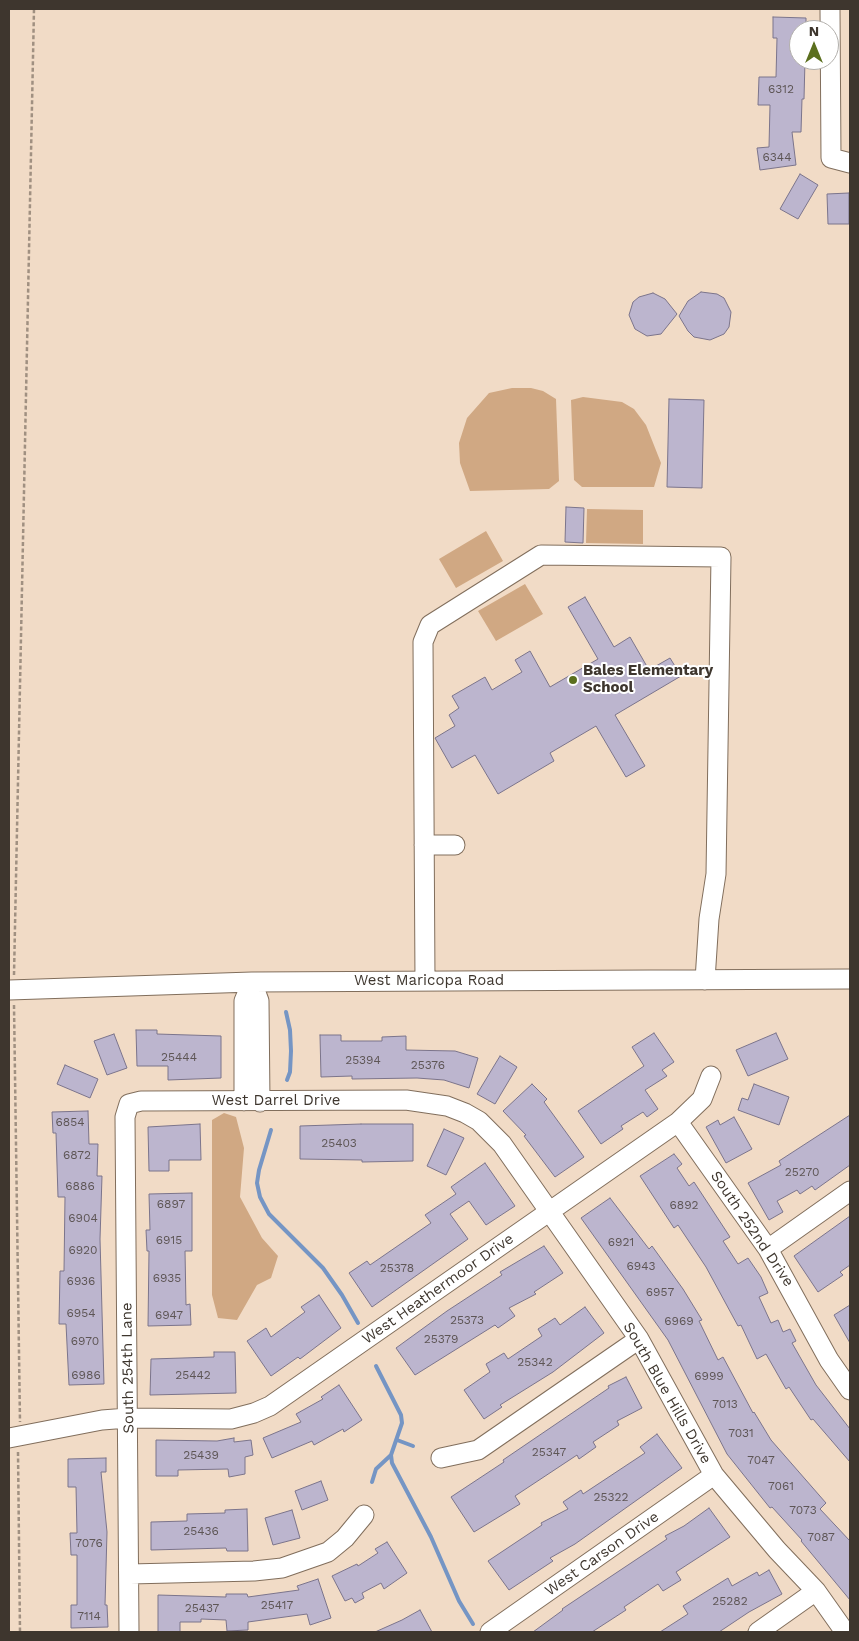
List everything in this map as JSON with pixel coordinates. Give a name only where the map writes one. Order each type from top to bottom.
[{"type":"street","points":[[830,9],[831,158],[850,163]]},
{"type":"street","points":[[424,981],[423,642],[430,625],[541,555],[721,557],[716,874],[708,919],[705,980]]},
{"type":"street","points":[[424,845],[455,845]]},
{"type":"street","name":"West Maricopa Road","points":[[11,990],[252,982],[850,979]]},
{"type":"street","points":[[252,982],[259,1001],[252,1102]]},
{"type":"street","name":"West Heathermoor Drive","points":[[14,1437],[102,1420],[128,1418],[231,1419],[254,1413],[270,1406],[678,1122],[702,1099],[711,1076]]},
{"type":"street","name":"West Darrel Drive","points":[[129,1104],[141,1100],[252,1102],[424,1101]]},
{"type":"street","name":"South Blue Hills Drive","points":[[424,1101],[447,1106],[479,1121],[502,1144],[639,1339],[714,1475],[777,1550],[816,1591],[845,1632]]},
{"type":"street","name":"South 254th Lane","points":[[129,1104],[125,1117],[130,1632]]},
{"type":"street","name":"South 252nd Drive","points":[[678,1122],[768,1248],[829,1360],[849,1385]]},
{"type":"street","points":[[768,1248],[850,1191]]},
{"type":"street","points":[[441,1458],[478,1450],[639,1339]]},
{"type":"street","name":"West Carson Drive","points":[[490,1632],[714,1475]]},
{"type":"street","points":[[130,1574],[254,1571],[282,1568],[328,1552],[345,1538],[364,1515]]},
{"type":"street","points":[[758,1632],[816,1591]]},
{"type":"path","points":[[20,1632],[18,1459],[14,1437],[11,990],[34,9]]},
{"type":"shaded area","points":[[512,388],[531,388],[543,391],[556,399],[559,481],[549,489],[470,491],[460,463],[459,443],[467,418],[489,393]]},
{"type":"shaded area","points":[[583,397],[622,402],[634,409],[646,425],[661,463],[654,487],[582,487],[574,480],[571,400]]},
{"type":"shaded area","points":[[587,509],[643,510],[643,544],[586,543]]},
{"type":"shaded area","points":[[486,531],[503,561],[456,588],[439,559]]},
{"type":"shaded area","points":[[525,584],[543,614],[496,641],[478,611]]},
{"type":"shaded area","points":[[224,1113],[236,1117],[244,1148],[240,1197],[262,1238],[278,1256],[271,1278],[257,1285],[237,1320],[218,1318],[212,1295],[212,1120]]},
{"type":"building","points":[[773,17],[806,18],[806,20],[789,20],[789,70],[805,70],[801,132],[792,132],[796,165],[760,170],[757,148],[769,147],[770,105],[758,105],[759,77],[776,77],[777,38],[773,38]]},
{"type":"building","points":[[800,174],[818,185],[798,219],[780,209]]},
{"type":"building","points":[[849,193],[849,224],[828,224],[827,194]]},
{"type":"building","points":[[701,292],[717,294],[724,298],[731,312],[729,327],[724,334],[710,340],[694,337],[679,316],[688,301]]},
{"type":"building","points":[[653,293],[665,299],[677,314],[661,334],[647,336],[635,329],[629,315],[633,302],[639,297]]},
{"type":"building","points":[[669,399],[704,400],[702,488],[667,487]]},
{"type":"building","points":[[566,507],[584,508],[583,543],[565,542]]},
{"type":"building","points":[[585,597],[614,647],[630,637],[649,670],[670,658],[681,676],[615,715],[645,766],[626,777],[596,726],[550,753],[554,761],[498,794],[475,755],[452,768],[435,738],[455,726],[449,715],[459,708],[452,696],[485,677],[492,690],[522,672],[515,660],[530,651],[550,687],[598,659],[568,607]]},
{"type":"building","points":[[136,1030],[157,1030],[157,1034],[221,1036],[221,1078],[168,1080],[168,1066],[137,1066]]},
{"type":"building","points":[[654,1033],[674,1062],[662,1070],[667,1076],[645,1090],[658,1109],[647,1117],[643,1112],[621,1126],[623,1129],[601,1144],[578,1111],[644,1066],[632,1047]]},
{"type":"building","points":[[776,1033],[788,1059],[748,1076],[736,1050]]},
{"type":"building","points":[[114,1034],[127,1068],[107,1075],[94,1041]]},
{"type":"building","points":[[320,1035],[341,1035],[341,1041],[382,1041],[382,1037],[406,1036],[406,1050],[455,1051],[478,1058],[469,1088],[444,1080],[417,1078],[352,1079],[352,1076],[321,1077]]},
{"type":"building","points":[[500,1056],[517,1067],[495,1104],[477,1094]]},
{"type":"building","points":[[65,1065],[98,1079],[90,1098],[57,1084]]},
{"type":"building","points":[[532,1084],[547,1099],[544,1102],[584,1157],[555,1177],[524,1136],[526,1135],[503,1111]]},
{"type":"building","points":[[754,1084],[789,1097],[779,1125],[738,1110],[742,1098],[748,1100]]},
{"type":"building","points":[[88,1111],[89,1144],[98,1144],[97,1176],[102,1176],[100,1239],[104,1384],[69,1385],[66,1324],[59,1324],[60,1271],[64,1271],[65,1197],[58,1197],[56,1133],[53,1133],[52,1112]]},
{"type":"building","points":[[850,1115],[850,1165],[815,1190],[812,1186],[800,1194],[797,1190],[777,1201],[783,1212],[769,1220],[748,1183],[781,1165],[779,1161]]},
{"type":"building","points":[[734,1117],[752,1149],[726,1163],[706,1127],[718,1120],[720,1125]]},
{"type":"building","points":[[200,1124],[201,1160],[169,1160],[169,1171],[149,1171],[148,1127]]},
{"type":"building","points":[[413,1124],[413,1161],[362,1162],[362,1160],[300,1159],[300,1126]]},
{"type":"building","points":[[444,1129],[464,1138],[446,1175],[427,1166]]},
{"type":"building","points":[[674,1154],[682,1164],[677,1168],[689,1186],[694,1182],[730,1237],[723,1241],[738,1264],[748,1258],[761,1277],[768,1293],[759,1297],[771,1323],[778,1320],[783,1332],[790,1329],[796,1341],[792,1343],[816,1385],[850,1429],[850,1462],[813,1419],[811,1420],[789,1387],[786,1389],[766,1354],[757,1359],[741,1325],[738,1326],[706,1267],[678,1225],[674,1228],[640,1176]]},
{"type":"building","points":[[485,1163],[515,1206],[486,1225],[469,1201],[450,1214],[468,1239],[372,1307],[349,1273],[367,1261],[370,1265],[431,1223],[425,1215],[456,1194],[451,1187]]},
{"type":"building","points":[[192,1193],[192,1251],[185,1251],[186,1305],[190,1304],[191,1325],[148,1326],[149,1251],[147,1251],[146,1230],[150,1230],[149,1194]]},
{"type":"building","points":[[610,1198],[649,1249],[652,1246],[683,1289],[702,1320],[699,1321],[718,1360],[723,1357],[753,1413],[771,1440],[826,1503],[820,1509],[850,1541],[850,1600],[802,1540],[772,1507],[770,1508],[727,1454],[668,1340],[581,1218]]},
{"type":"building","points":[[850,1216],[850,1265],[840,1272],[843,1275],[818,1292],[794,1256]]},
{"type":"building","points":[[544,1246],[563,1273],[534,1292],[536,1294],[509,1308],[515,1316],[498,1328],[495,1325],[415,1375],[396,1348],[447,1311],[502,1275],[500,1272]]},
{"type":"building","points":[[319,1295],[341,1328],[300,1359],[298,1357],[271,1376],[247,1341],[266,1328],[271,1337],[305,1312],[301,1307]]},
{"type":"building","points":[[850,1305],[850,1343],[834,1315]]},
{"type":"building","points":[[585,1307],[604,1333],[553,1372],[500,1405],[502,1407],[484,1419],[464,1390],[490,1372],[486,1364],[504,1353],[508,1359],[542,1336],[538,1329],[555,1318],[560,1325]]},
{"type":"building","points":[[214,1352],[235,1352],[236,1393],[150,1395],[151,1359],[214,1357]]},
{"type":"building","points":[[626,1377],[642,1408],[617,1421],[619,1425],[593,1442],[596,1447],[579,1459],[577,1455],[515,1496],[520,1504],[474,1532],[451,1497],[609,1388],[608,1386]]},
{"type":"building","points":[[339,1385],[362,1420],[344,1432],[343,1429],[314,1445],[312,1441],[272,1458],[263,1438],[301,1422],[296,1414],[323,1399],[321,1397]]},
{"type":"building","points":[[657,1434],[682,1468],[575,1544],[550,1558],[553,1561],[509,1590],[488,1561],[542,1525],[541,1523],[568,1509],[563,1502],[581,1490],[583,1494],[645,1453],[640,1447]]},
{"type":"building","points":[[234,1438],[234,1442],[251,1440],[253,1455],[245,1457],[245,1474],[229,1477],[228,1469],[178,1470],[178,1476],[156,1476],[156,1440],[217,1441]]},
{"type":"building","points":[[106,1458],[106,1472],[101,1472],[107,1532],[105,1605],[107,1605],[108,1627],[71,1628],[71,1605],[77,1605],[77,1555],[71,1555],[70,1533],[77,1533],[76,1487],[68,1487],[68,1459]]},
{"type":"building","points":[[321,1481],[328,1500],[302,1510],[295,1491]]},
{"type":"building","points":[[709,1508],[730,1537],[676,1572],[681,1580],[663,1591],[658,1584],[624,1607],[626,1610],[592,1632],[533,1632],[562,1609],[667,1539],[665,1536],[684,1526]]},
{"type":"building","points":[[247,1509],[248,1551],[227,1551],[226,1548],[151,1550],[151,1522],[187,1521],[187,1514],[225,1513],[225,1510]]},
{"type":"building","points":[[292,1510],[300,1538],[273,1545],[265,1518]]},
{"type":"building","points":[[387,1542],[407,1573],[384,1589],[381,1583],[362,1593],[364,1598],[355,1603],[352,1598],[345,1601],[332,1576],[357,1564],[358,1566],[378,1553],[375,1549]]},
{"type":"building","points":[[769,1570],[782,1594],[749,1612],[719,1632],[660,1632],[688,1614],[683,1606],[728,1578],[732,1586],[757,1572],[759,1576]]},
{"type":"building","points":[[318,1579],[331,1618],[310,1625],[307,1614],[248,1622],[248,1630],[227,1631],[226,1620],[201,1619],[201,1622],[180,1622],[180,1632],[158,1632],[158,1595],[226,1597],[226,1594],[247,1594],[248,1597],[299,1590],[297,1586]]},
{"type":"building","points":[[420,1610],[432,1632],[375,1632],[402,1620]]},
{"type":"waterway","points":[[286,1012],[290,1030],[291,1051],[290,1072],[287,1080]]},
{"type":"waterway","points":[[271,1130],[259,1170],[257,1183],[260,1197],[269,1214],[323,1268],[342,1295],[358,1323]]},
{"type":"waterway","points":[[376,1366],[401,1415],[402,1423],[391,1455],[392,1463],[431,1537],[459,1601],[473,1624]]},
{"type":"waterway","points":[[397,1440],[413,1446]]},
{"type":"waterway","points":[[372,1482],[376,1469],[391,1455]]},
{"type":"place","name":"Bales Elementary School","points":[[573,680]]}]
